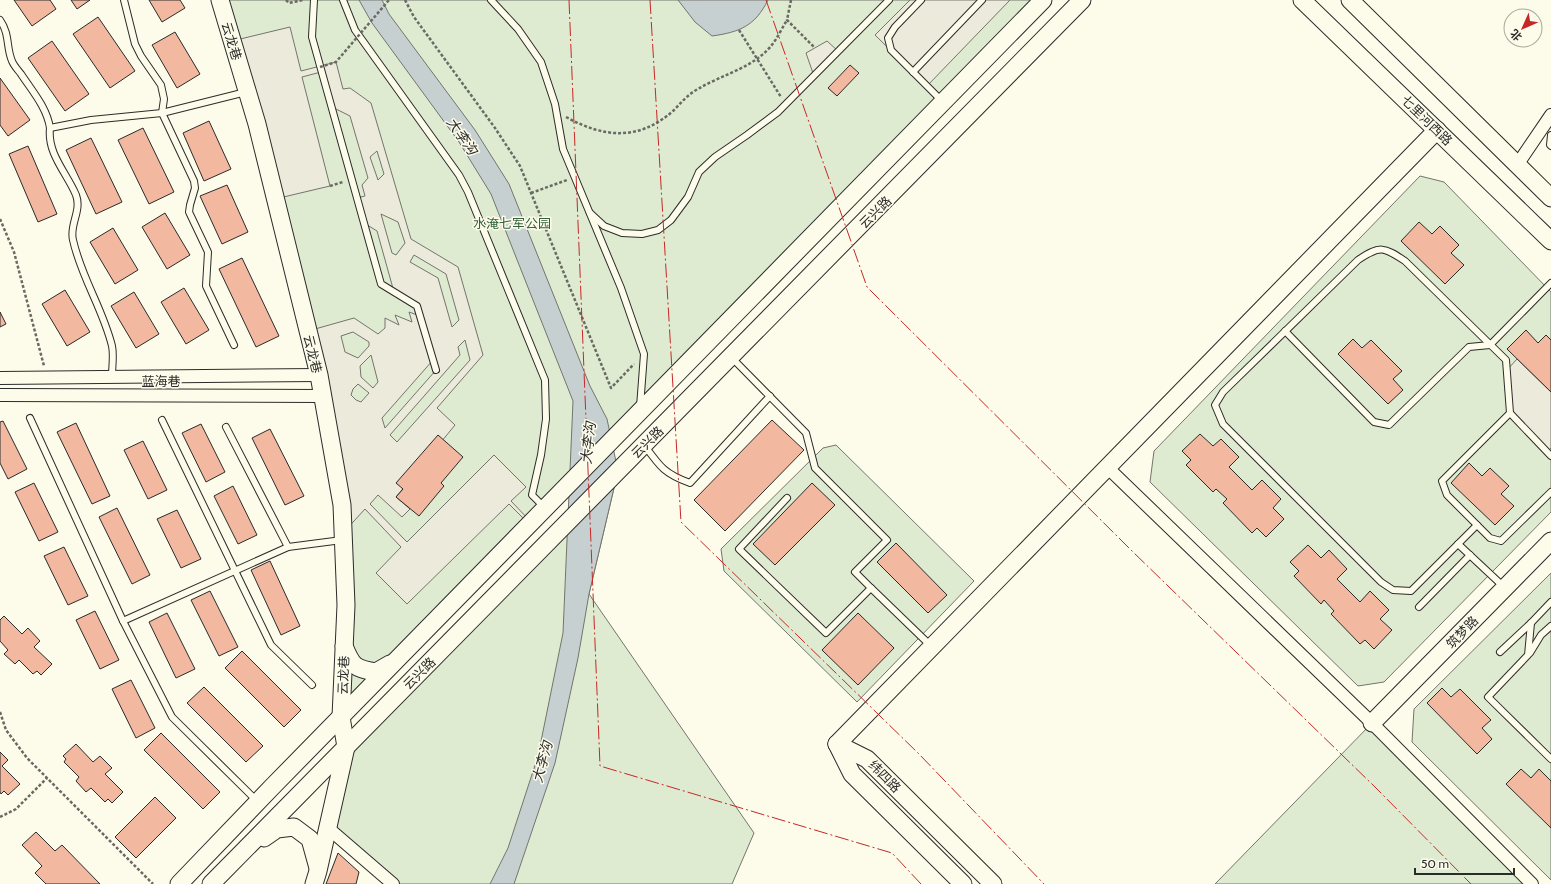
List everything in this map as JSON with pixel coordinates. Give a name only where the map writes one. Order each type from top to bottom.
[{"type":"street","name":"云龙巷","points":[[220,0],[257,124],[319,375],[342,505],[346,605],[341,717],[346,747]]},
{"type":"street","name":"云兴路","points":[[179,884],[1043,0]]},
{"type":"street","name":"云兴路","points":[[211,884],[1082,0]]},
{"type":"street","name":"七里河西路","points":[[1302,0],[1551,241]]},
{"type":"street","points":[[1350,0],[1551,198]]},
{"type":"street","points":[[1517,164],[1551,115]]},
{"type":"street","points":[[837,744],[1437,130]]},
{"type":"street","name":"蓝海巷","points":[[0,378],[319,375]]},
{"type":"street","name":"蓝海巷","points":[[0,395],[322,396]]},
{"type":"street","points":[[1108,468],[1372,724],[1532,884]]},
{"type":"street","name":"筑梦路","points":[[1372,724],[1551,541]]},
{"type":"street","points":[[344,644],[351,663],[364,670],[376,672],[400,657]]},
{"type":"street","name":"纬四路","points":[[837,744],[852,774],[963,884]]},
{"type":"street","name":"纬四路","points":[[837,744],[867,758],[993,884]]},
{"type":"street","points":[[316,878],[346,747]]},
{"type":"street","points":[[244,852],[277,829],[294,827],[310,839],[316,878]]},
{"type":"street","points":[[328,828],[393,884]]},
{"type":"lane","points":[[124,0],[135,44],[141,56],[161,85],[164,99],[162,113],[194,181],[195,188],[189,212],[208,252],[206,286],[234,345]]},
{"type":"lane","points":[[314,0],[312,37],[381,284],[417,306],[436,370]]},
{"type":"lane","points":[[343,0],[355,30],[459,175],[468,192],[545,380],[546,419],[541,455],[532,495],[549,505]]},
{"type":"lane","points":[[491,0],[518,29],[541,62],[556,112],[563,149],[621,288],[644,354],[639,413]]},
{"type":"lane","points":[[588,210],[604,226],[622,233],[642,234],[658,230],[671,220],[688,197],[699,172],[715,157],[748,135],[778,112],[890,0]]},
{"type":"lane","points":[[921,0],[895,27],[888,38],[891,50],[944,102]]},
{"type":"lane","points":[[912,72],[982,0]]},
{"type":"lane","points":[[0,20],[7,34],[12,62],[43,106],[48,118],[50,128],[49,137],[52,151],[76,197],[77,212],[72,227],[72,239],[113,347],[112,376]]},
{"type":"lane","points":[[50,128],[91,120],[162,113],[247,92]]},
{"type":"lane","points":[[1551,135],[1551,146]]},
{"type":"lane","points":[[1477,525],[1411,591],[1393,590],[1381,582],[1223,424],[1215,405],[1223,392],[1358,260],[1373,250],[1388,250],[1406,261],[1506,360],[1510,412],[1551,456]]},
{"type":"lane","points":[[1285,331],[1374,422],[1389,425],[1469,347],[1490,345],[1551,283]]},
{"type":"lane","points":[[731,357],[806,433],[815,468],[887,540],[855,572],[932,647]]},
{"type":"lane","points":[[644,445],[658,464],[672,477],[690,483],[770,396]]},
{"type":"lane","points":[[1510,412],[1442,481],[1447,495],[1490,538],[1502,541],[1551,492]]},
{"type":"lane","points":[[30,418],[123,621],[172,717],[258,802]]},
{"type":"lane","points":[[162,420],[271,645],[312,685]]},
{"type":"lane","points":[[226,427],[288,547]]},
{"type":"lane","points":[[787,498],[739,549],[826,633],[871,588]]},
{"type":"lane","points":[[123,621],[288,547],[344,540]]},
{"type":"lane","points":[[1458,544],[1505,588]]},
{"type":"lane","points":[[1419,607],[1470,555]]},
{"type":"lane","points":[[1500,652],[1551,602]]},
{"type":"lane","points":[[1528,655],[1531,623]]},
{"type":"lane","points":[[1551,626],[1541,635],[1528,655],[1488,697],[1551,759]]},
{"type":"lane","points":[[260,846],[277,829]]},
{"type":"path","points":[[286,0],[290,3],[304,0]]},
{"type":"path","points":[[320,67],[336,62],[389,0]]},
{"type":"path","points":[[405,0],[414,18],[495,128],[520,166],[611,388],[644,354]]},
{"type":"path","points":[[556,112],[572,121],[600,132],[628,133],[649,128],[672,112],[691,92],[712,80],[753,62],[771,46],[787,20],[791,0]]},
{"type":"path","points":[[787,20],[815,48]]},
{"type":"path","points":[[739,30],[786,104]]},
{"type":"path","points":[[531,193],[575,177]]},
{"type":"path","points":[[330,186],[352,179]]},
{"type":"path","points":[[0,219],[14,252],[47,378]]},
{"type":"path","points":[[0,712],[6,730],[27,758],[153,884]]},
{"type":"path","points":[[0,817],[16,809],[47,778]]},
{"type":"green space","name":"水淹七军公园","points":[[221,0],[1043,0],[341,717],[342,505]]},
{"type":"green space","points":[[1420,176],[1444,182],[1551,292],[1551,512],[1384,682],[1358,686],[1150,482],[1154,451]]},
{"type":"green space","points":[[836,445],[974,581],[857,702],[724,571],[721,549],[823,448]]},
{"type":"green space","points":[[618,471],[589,594],[754,833],[732,884],[393,884],[328,828],[346,747]]},
{"type":"green space","points":[[1551,573],[1551,880],[1412,742],[1414,709]]},
{"type":"green space","points":[[1372,723],[1532,884],[1215,884]]},
{"type":"shaded area","points":[[910,0],[1010,0],[927,86],[875,35]]},
{"type":"shaded area","points":[[290,27],[301,71],[336,62],[343,89],[350,88],[371,103],[411,239],[458,267],[483,355],[437,408],[455,425],[396,497],[410,509],[402,517],[378,495],[370,504],[407,542],[494,455],[526,487],[511,501],[532,523],[530,525],[509,504],[407,604],[376,573],[401,547],[365,509],[343,533],[308,331],[354,318],[378,334],[385,328],[385,318],[399,325],[395,315],[412,322],[409,312],[420,316],[417,306],[394,292],[377,231],[364,223],[357,198],[365,196],[362,185],[368,178],[350,116],[332,107],[321,72],[302,77],[330,186],[275,199],[232,41]],"holes":[[[377,151],[384,174],[378,180],[370,157]],[[381,214],[398,222],[405,243],[396,255],[392,253]],[[414,255],[446,274],[459,320],[452,327],[438,278],[410,262]],[[353,332],[369,342],[369,346],[358,358],[345,352],[341,336]],[[465,340],[470,360],[397,442],[390,435],[460,355],[458,347]],[[371,355],[378,382],[373,388],[361,377],[360,366]],[[433,360],[436,370],[385,428],[382,418]],[[358,384],[369,393],[361,402],[356,400],[351,395],[353,389]]]},
{"type":"shaded area","points":[[827,41],[838,51],[814,76],[806,53]]},
{"type":"shaded area","points":[[1517,359],[1551,392],[1551,448],[1547,452],[1510,413],[1507,370]]},
{"type":"water","name":"大李沟","points":[[359,0],[382,0],[389,14],[475,130],[509,184],[590,386],[607,419],[618,471],[589,594],[578,658],[555,763],[514,884],[490,884],[508,848],[538,756],[563,633],[573,401],[491,194],[459,142],[372,23]]},
{"type":"water","points":[[678,0],[768,0],[758,16],[746,26],[739,30],[712,36],[695,22]]},
{"type":"building","points":[[14,0],[50,0],[56,9],[32,26]]},
{"type":"building","points":[[71,0],[90,0],[77,9]]},
{"type":"building","points":[[149,0],[180,0],[185,8],[162,22]]},
{"type":"building","points":[[98,17],[135,71],[110,88],[73,34]]},
{"type":"building","points":[[175,32],[200,74],[177,88],[152,45]]},
{"type":"building","points":[[52,41],[89,94],[65,111],[28,58]]},
{"type":"building","points":[[850,65],[859,73],[837,96],[828,88]]},
{"type":"building","points":[[0,78],[30,120],[8,136],[0,125]]},
{"type":"building","points":[[209,121],[231,169],[204,181],[183,133]]},
{"type":"building","points":[[143,128],[174,192],[149,204],[118,140]]},
{"type":"building","points":[[91,138],[122,202],[96,214],[66,150]]},
{"type":"building","points":[[28,146],[57,214],[38,222],[9,154]]},
{"type":"building","points":[[227,185],[248,232],[222,244],[200,196]]},
{"type":"building","points":[[165,213],[190,255],[167,269],[142,227]]},
{"type":"building","points":[[1419,222],[1432,234],[1440,226],[1459,245],[1451,253],[1464,265],[1445,284],[1401,241]]},
{"type":"building","points":[[113,228],[138,270],[115,284],[90,242]]},
{"type":"building","points":[[242,258],[279,336],[256,347],[219,269]]},
{"type":"building","points":[[184,288],[209,330],[186,344],[161,302]]},
{"type":"building","points":[[65,290],[90,332],[67,346],[42,304]]},
{"type":"building","points":[[134,292],[159,334],[136,348],[111,306]]},
{"type":"building","points":[[0,312],[6,324],[0,327]]},
{"type":"building","points":[[1526,330],[1538,343],[1546,335],[1551,340],[1551,392],[1507,349]]},
{"type":"building","points":[[1353,339],[1362,348],[1371,340],[1402,371],[1393,379],[1403,390],[1388,404],[1338,354]]},
{"type":"building","points":[[772,420],[804,450],[725,531],[694,500]]},
{"type":"building","points":[[3,421],[27,469],[8,479],[0,463],[0,422]]},
{"type":"building","points":[[76,423],[110,496],[92,504],[57,432]]},
{"type":"building","points":[[201,424],[225,472],[206,482],[182,433]]},
{"type":"building","points":[[270,429],[304,496],[285,505],[252,438]]},
{"type":"building","points":[[1200,434],[1213,446],[1221,439],[1239,457],[1229,467],[1252,490],[1262,480],[1281,499],[1273,508],[1284,519],[1266,537],[1257,528],[1252,533],[1223,503],[1227,499],[1216,489],[1213,492],[1186,465],[1191,460],[1182,451]]},
{"type":"building","points":[[438,435],[463,457],[441,483],[444,486],[419,516],[396,497],[403,489],[396,483]]},
{"type":"building","points":[[143,441],[167,490],[148,499],[124,450]]},
{"type":"building","points":[[1469,463],[1482,476],[1490,468],[1509,486],[1501,494],[1514,506],[1495,525],[1451,483]]},
{"type":"building","points":[[34,483],[58,532],[39,541],[15,492]]},
{"type":"building","points":[[812,483],[835,505],[775,565],[753,544]]},
{"type":"building","points":[[233,486],[257,535],[238,544],[214,496]]},
{"type":"building","points":[[117,508],[150,575],[132,584],[99,517]]},
{"type":"building","points":[[177,510],[201,559],[181,568],[157,519]]},
{"type":"building","points":[[896,543],[947,595],[928,613],[877,562]]},
{"type":"building","points":[[1308,545],[1321,558],[1329,550],[1347,569],[1337,579],[1360,602],[1370,591],[1389,610],[1380,619],[1392,630],[1374,649],[1365,640],[1360,644],[1331,614],[1334,611],[1324,600],[1321,604],[1294,576],[1299,571],[1290,562]]},
{"type":"building","points":[[64,547],[88,596],[68,605],[44,556]]},
{"type":"building","points":[[270,561],[300,626],[281,635],[251,570]]},
{"type":"building","points":[[210,591],[238,647],[219,656],[191,600]]},
{"type":"building","points":[[95,611],[119,660],[100,669],[76,620]]},
{"type":"building","points":[[167,613],[195,669],[176,678],[149,622]]},
{"type":"building","points":[[858,613],[894,648],[858,685],[822,650]]},
{"type":"building","points":[[4,616],[22,634],[28,628],[40,641],[34,647],[52,664],[41,675],[37,671],[33,674],[19,660],[15,664],[4,654],[8,650],[0,641],[0,620]]},
{"type":"building","points":[[242,651],[301,710],[284,727],[225,668]]},
{"type":"building","points":[[131,680],[155,728],[136,738],[112,689]]},
{"type":"building","points":[[204,687],[263,746],[246,762],[187,703]]},
{"type":"building","points":[[1442,688],[1451,697],[1460,689],[1491,720],[1482,728],[1492,739],[1477,754],[1427,703]]},
{"type":"building","points":[[161,733],[220,792],[203,809],[144,750]]},
{"type":"building","points":[[76,744],[93,762],[100,756],[112,768],[105,774],[123,792],[112,803],[108,799],[105,802],[91,788],[86,792],[76,781],[79,777],[64,762],[66,759],[63,756]]},
{"type":"building","points":[[0,752],[8,760],[2,766],[20,784],[8,795],[4,791],[1,794],[0,792]]},
{"type":"building","points":[[1521,769],[1531,778],[1539,769],[1551,781],[1551,828],[1506,784]]},
{"type":"building","points":[[155,797],[176,818],[136,858],[115,837]]},
{"type":"building","points":[[36,832],[55,851],[62,845],[100,884],[46,884],[35,873],[42,866],[22,845]]},
{"type":"building","points":[[338,853],[359,872],[356,884],[326,884]]},
{"type":"power","points":[[569,0],[600,766],[892,853],[921,884]]},
{"type":"power","points":[[650,0],[681,522],[919,754],[1044,884]]},
{"type":"power","points":[[766,0],[867,287],[1132,551],[1375,787],[1471,884]]}]
